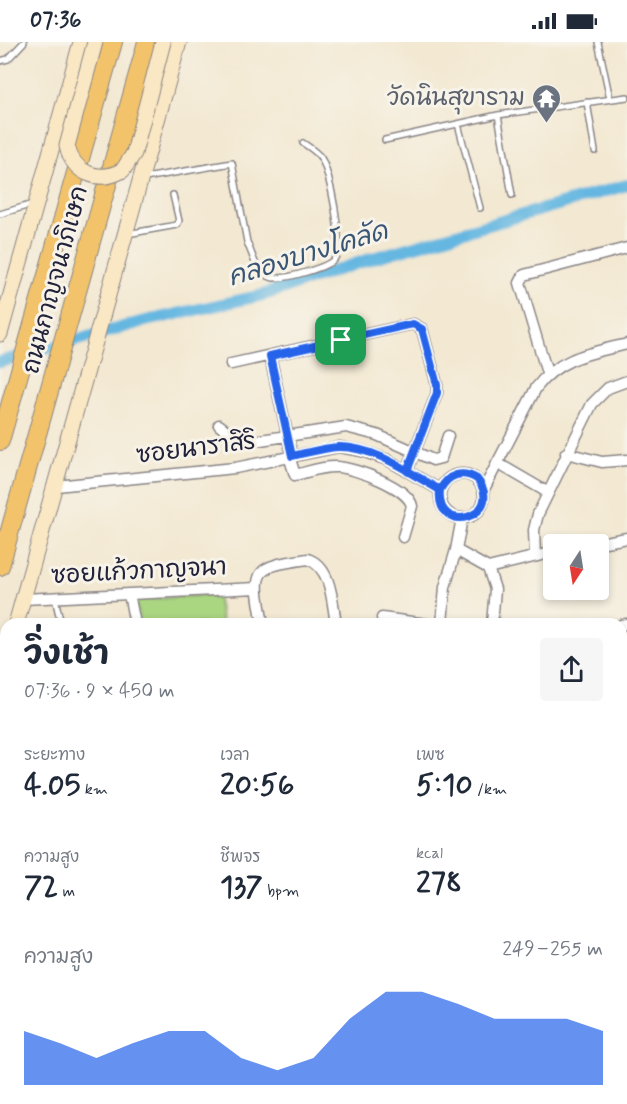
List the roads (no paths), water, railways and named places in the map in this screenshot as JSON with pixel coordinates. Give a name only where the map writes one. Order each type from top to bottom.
[{"type":"highway","name":"ถนนกาญจนาภิเษก","points":[[0,441],[113,42]]},
{"type":"highway","name":"ถนนกาญจนาภิเษก","points":[[0,566],[147,42]]},
{"type":"main road","points":[[0,334],[81,42]]},
{"type":"main road","points":[[95,42],[67,146],[73,162],[80,169],[99,177],[107,177],[123,170],[134,153],[163,42]]},
{"type":"main road","points":[[18,618],[179,42]]},
{"type":"street","points":[[548,373],[520,283],[521,278],[524,274],[627,248]]},
{"type":"street","points":[[231,364],[413,324],[418,325],[422,329],[437,385],[435,402],[407,471]]},
{"type":"street","points":[[483,491],[477,479],[464,474],[449,478],[440,490],[439,498],[445,512],[462,518],[479,511],[483,491],[497,463],[536,388],[548,373],[576,357],[627,344]]},
{"type":"street","points":[[270,356],[296,475],[334,466],[347,468],[363,472],[402,493],[412,506],[403,537]]},
{"type":"street","points":[[535,556],[535,523],[566,453],[600,394],[627,381]]},
{"type":"street","points":[[219,425],[237,440],[247,442],[346,427],[377,435],[438,460],[441,458],[448,436]]},
{"type":"street","name":"ซอยนาราสิริ","points":[[56,486],[235,468],[339,447],[370,454],[407,471],[440,490]]},
{"type":"street","points":[[566,453],[607,462],[627,460]]},
{"type":"street","points":[[497,463],[547,492]]},
{"type":"street","points":[[442,618],[445,587],[456,550],[462,518]]},
{"type":"street","points":[[609,541],[627,538]]},
{"type":"street","points":[[456,550],[488,568],[495,589],[493,618]]},
{"type":"street","points":[[488,568],[543,554]]},
{"type":"street","name":"ซอยแก้วกาญจนา","points":[[262,618],[257,588],[261,573],[270,564],[308,559],[315,561],[326,576],[335,618]]},
{"type":"street","name":"ซอยแก้วกาญจนา","points":[[23,599],[257,588]]},
{"type":"street","points":[[129,594],[134,618]]},
{"type":"lane","points":[[0,61],[8,59],[24,42]]},
{"type":"lane","points":[[598,42],[610,99]]},
{"type":"lane","points":[[385,140],[498,115],[627,97]]},
{"type":"lane","points":[[587,102],[595,151]]},
{"type":"lane","points":[[498,115],[512,195]]},
{"type":"lane","points":[[458,124],[480,208]]},
{"type":"lane","points":[[140,179],[232,163],[247,242],[258,270],[274,278],[300,273],[327,265],[335,258],[339,242],[333,202],[321,158],[303,143]]},
{"type":"lane","points":[[124,234],[177,225],[179,221],[173,195]]},
{"type":"lane","points":[[0,214],[36,202]]},
{"type":"lane","points":[[55,597],[60,618]]},
{"type":"waterway","name":"คลองบางโคลัด","points":[[0,362],[141,322],[263,295],[373,258],[627,185]]},
{"type":"place","name":"วัดนินสุขาราม","points":[[546,124]]}]
